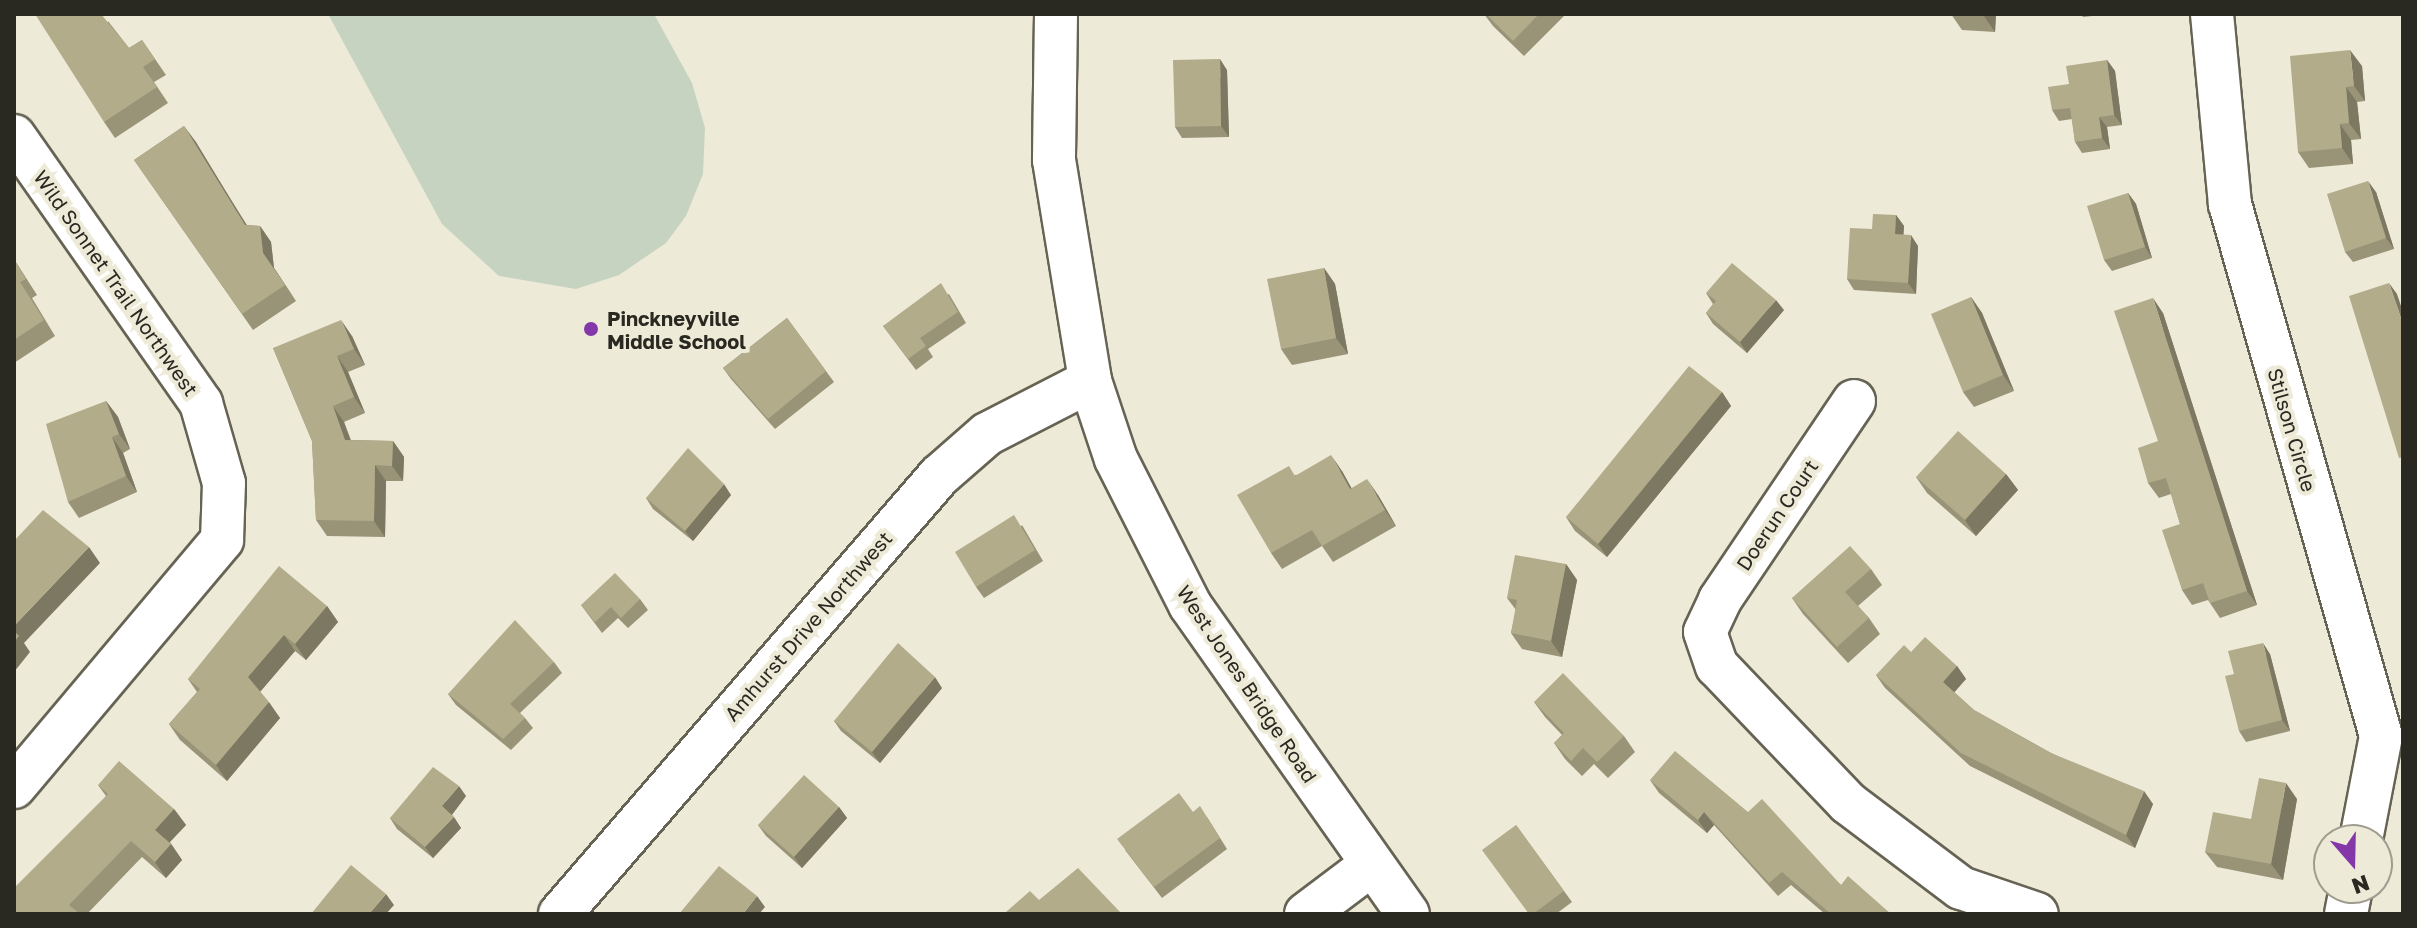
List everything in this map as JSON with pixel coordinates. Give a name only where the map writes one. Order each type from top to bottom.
[{"type":"street","name":"West Jones Bridge Road","points":[[1056,14],[1054,160],[1090,381],[1116,459],[1190,605],[1408,914]]},
{"type":"street","name":"Stilson Circle","points":[[2212,14],[2230,204],[2392,734],[2366,824]]},
{"type":"street","name":"Wild Sonnet Trail Northwest","points":[[14,787],[222,540],[224,483],[201,403],[19,156]]},
{"type":"street","name":"Amhurst Drive Northwest","points":[[560,914],[939,476],[987,434],[1090,381]]},
{"type":"street","name":"Doerun Court","points":[[1854,401],[1705,632],[1717,666],[1848,803],[1961,888],[2037,914]]},
{"type":"street","points":[[1306,914],[1371,865]]},
{"type":"green space","points":[[328,14],[654,14],[692,83],[705,128],[703,174],[686,216],[666,243],[619,275],[576,289],[499,276],[442,224]]},
{"type":"building","points":[[35,14],[101,14],[129,48],[142,40],[155,59],[143,67],[157,87],[104,122]]},
{"type":"building","points":[[1486,14],[1539,14],[1513,41]]},
{"type":"building","points":[[2350,50],[2354,86],[2346,87],[2349,123],[2340,124],[2342,148],[2298,152],[2290,56]]},
{"type":"building","points":[[1220,59],[1221,126],[1175,127],[1173,60]]},
{"type":"building","points":[[2107,60],[2114,115],[2099,117],[2102,138],[2075,142],[2070,108],[2052,110],[2048,87],[2069,84],[2066,66]]},
{"type":"building","points":[[184,126],[245,225],[260,226],[263,253],[285,285],[242,314],[134,160]]},
{"type":"building","points":[[2368,181],[2386,238],[2345,252],[2327,194]]},
{"type":"building","points":[[2128,193],[2145,247],[2104,260],[2087,206]]},
{"type":"building","points":[[1873,214],[1896,215],[1895,234],[1911,235],[1908,283],[1847,279],[1850,228],[1872,229]]},
{"type":"building","points":[[14,260],[26,279],[20,282],[44,320],[14,340]]},
{"type":"building","points":[[1732,263],[1776,300],[1740,342],[1706,313],[1716,301],[1706,293]]},
{"type":"building","points":[[1324,268],[1336,338],[1281,349],[1267,279]]},
{"type":"building","points":[[941,283],[958,312],[920,338],[926,346],[908,359],[883,326]]},
{"type":"building","points":[[2389,283],[2403,324],[2403,457],[2399,458],[2349,296]]},
{"type":"building","points":[[1971,297],[2003,375],[1963,392],[1931,314]]},
{"type":"building","points":[[2153,298],[2247,591],[2210,603],[2203,583],[2182,590],[2162,530],[2180,524],[2166,478],[2148,483],[2138,448],[2158,441],[2114,311]]},
{"type":"building","points":[[787,318],[826,371],[768,419],[723,368]]},
{"type":"building","points":[[341,320],[354,349],[337,356],[354,397],[333,406],[345,440],[393,441],[392,466],[375,465],[374,521],[316,520],[312,441],[273,348]]},
{"type":"building","points":[[1689,366],[1722,392],[1598,544],[1566,517]]},
{"type":"building","points":[[106,401],[119,434],[112,437],[126,476],[68,502],[46,424]]},
{"type":"building","points":[[1958,431],[2006,474],[1965,520],[1916,477]]},
{"type":"building","points":[[688,448],[724,484],[685,531],[646,498]]},
{"type":"building","points":[[1331,455],[1350,489],[1367,479],[1385,510],[1322,546],[1312,530],[1271,553],[1237,495],[1289,466],[1295,476]]},
{"type":"building","points":[[43,510],[89,547],[14,626],[14,541]]},
{"type":"building","points":[[1014,515],[1035,550],[976,587],[955,552]]},
{"type":"building","points":[[1850,546],[1871,569],[1845,592],[1869,618],[1837,647],[1792,598]]},
{"type":"building","points":[[1515,555],[1566,564],[1551,641],[1511,633],[1517,600],[1507,598]]},
{"type":"building","points":[[279,566],[327,606],[295,644],[284,635],[248,677],[269,702],[216,765],[169,724],[200,689],[188,679]]},
{"type":"building","points":[[615,573],[640,599],[621,618],[611,607],[595,622],[581,605]]},
{"type":"building","points":[[515,620],[554,662],[510,704],[525,718],[503,739],[448,694]]},
{"type":"building","points":[[1925,637],[1957,666],[1943,682],[1974,710],[2051,753],[2144,791],[2126,835],[1961,753],[1876,675],[1904,645],[1911,652]]},
{"type":"building","points":[[898,643],[935,677],[872,752],[834,721]]},
{"type":"building","points":[[2263,643],[2282,720],[2239,731],[2225,676],[2234,674],[2228,651]]},
{"type":"building","points":[[1563,673],[1624,736],[1597,762],[1583,748],[1571,761],[1554,743],[1564,733],[1534,702]]},
{"type":"building","points":[[1675,751],[1748,812],[1762,799],[1841,885],[1848,876],[1891,914],[1831,914],[1782,872],[1769,883],[1704,812],[1698,820],[1650,780]]},
{"type":"building","points":[[119,761],[174,809],[155,830],[171,844],[155,862],[131,841],[69,905],[80,914],[14,914],[14,888],[108,794],[98,785]]},
{"type":"building","points":[[433,767],[459,786],[442,806],[454,817],[425,847],[390,818]]},
{"type":"building","points":[[804,775],[839,807],[794,857],[758,825]]},
{"type":"building","points":[[2259,778],[2286,783],[2271,864],[2205,852],[2213,812],[2251,819]]},
{"type":"building","points":[[1179,793],[1193,812],[1200,806],[1220,838],[1154,887],[1117,839]]},
{"type":"building","points":[[1516,825],[1564,891],[1533,914],[1529,914],[1482,850]]},
{"type":"building","points":[[351,865],[386,894],[369,914],[311,914]]},
{"type":"building","points":[[719,866],[757,896],[743,914],[679,914]]},
{"type":"building","points":[[1078,868],[1122,914],[1006,912],[1030,891],[1039,900]]},
{"type":"place","name":"Pinckneyville Middle School","points":[[591,329]]}]
